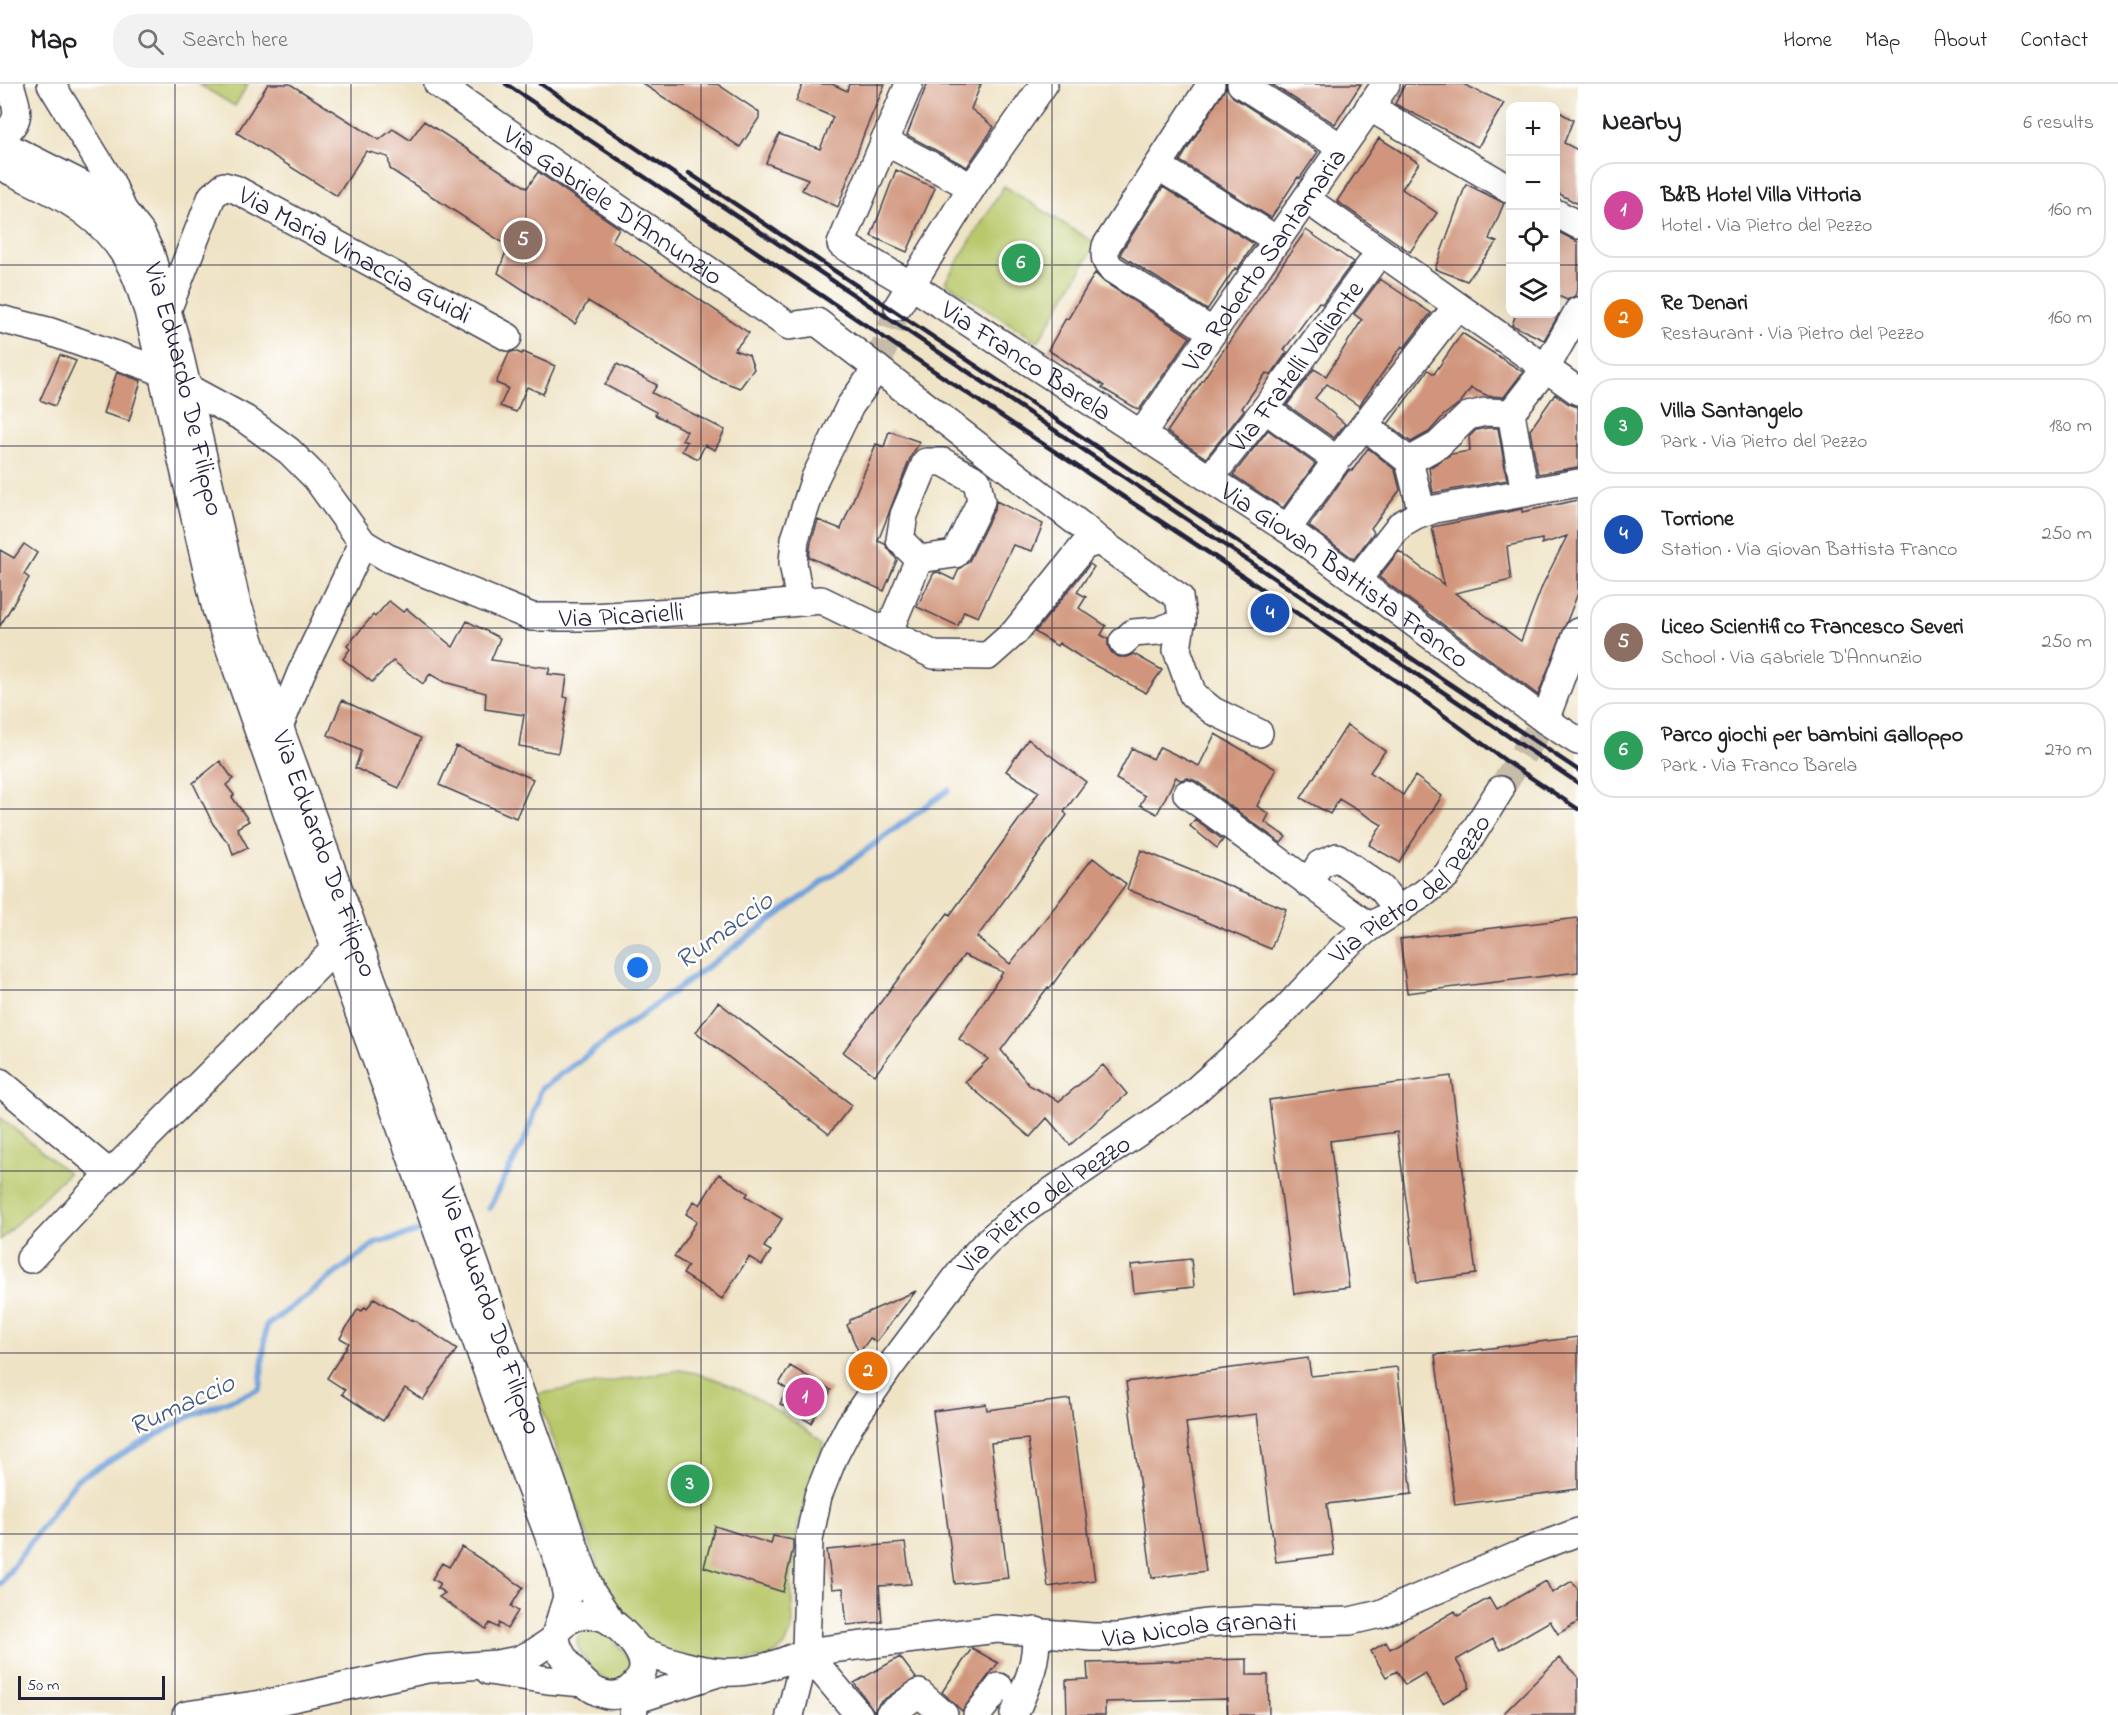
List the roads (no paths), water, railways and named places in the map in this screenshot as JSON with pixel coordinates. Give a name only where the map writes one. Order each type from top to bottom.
[{"type":"street","points":[[0,137],[12,128],[18,115],[10,84]]},
{"type":"street","points":[[51,84],[106,173],[123,210]]},
{"type":"street","name":"Via Gabriele D'Annunzio","points":[[438,84],[789,326],[818,322],[877,368]]},
{"type":"street","points":[[909,84],[884,141],[972,188]]},
{"type":"street","points":[[904,295],[972,188],[1044,84]]},
{"type":"street","points":[[1211,84],[1106,246],[1106,263],[1213,332]]},
{"type":"street","points":[[1241,84],[1341,147]]},
{"type":"street","name":"Via Roberto Santamaria","points":[[1141,435],[1386,84]]},
{"type":"street","points":[[1369,107],[1506,187]]},
{"type":"street","name":"Via Franco Barela","points":[[884,141],[841,244],[904,295],[1141,435]]},
{"type":"street","name":"Via Eduardo De Filippo","points":[[0,143],[85,186],[123,210],[141,233],[150,252],[168,308],[236,600],[279,726],[450,1193],[579,1559],[592,1593],[609,1618]]},
{"type":"street","name":"Via Eduardo De Filippo","points":[[0,166],[81,208],[111,234],[125,255],[137,280],[148,311],[216,609],[335,949],[502,1413],[561,1568],[567,1597],[556,1635]]},
{"type":"street","points":[[1158,166],[1277,240]]},
{"type":"street","name":"Via Maria Vinaccia Guidi","points":[[168,308],[212,196],[224,186],[235,189],[508,337]]},
{"type":"street","points":[[1305,199],[1578,391]]},
{"type":"street","points":[[1560,215],[1578,225]]},
{"type":"street","name":"Via Fratelli Valiante","points":[[1210,478],[1265,409],[1380,252]]},
{"type":"street","points":[[1287,529],[1337,460],[1457,306]]},
{"type":"street","points":[[1525,493],[1511,413],[1546,368],[1578,311]]},
{"type":"street","points":[[0,319],[48,331],[161,371]]},
{"type":"street","points":[[800,602],[793,563],[795,539],[815,478],[850,406],[877,368],[1083,526],[1186,610]]},
{"type":"street","name":"Via Picarielli","points":[[186,387],[245,419],[288,451],[316,477],[363,543],[388,558],[532,617],[602,616],[737,608],[821,600],[934,655],[988,656],[1015,632],[1084,546],[1099,541]]},
{"type":"street","points":[[1265,409],[1337,460]]},
{"type":"street","points":[[1409,461],[1438,445],[1468,416],[1485,412],[1511,413]]},
{"type":"street","points":[[1365,426],[1409,461],[1422,513]]},
{"type":"street","name":"Via Giovan Battista Franco","points":[[1141,435],[1287,529],[1545,720],[1575,739]]},
{"type":"street","points":[[1356,581],[1400,525],[1422,513],[1578,483]]},
{"type":"street","points":[[279,726],[301,673],[363,543]]},
{"type":"street","points":[[888,633],[919,559]]},
{"type":"street","points":[[1123,642],[1133,633],[1158,631],[1186,610]]},
{"type":"street","points":[[1186,610],[1177,650],[1193,695],[1213,711],[1259,733]]},
{"type":"street","points":[[1545,720],[1578,632]]},
{"type":"street","name":"Via Pietro del Pezzo","points":[[790,1714],[806,1652],[809,1540],[818,1496],[834,1456],[850,1425],[889,1368],[969,1261],[1020,1213],[1184,1101],[1283,1012],[1344,948],[1370,927],[1423,894],[1447,875],[1500,790]]},
{"type":"street","points":[[1186,794],[1370,927]]},
{"type":"street","points":[[1308,883],[1320,864],[1337,857],[1381,888],[1399,910]]},
{"type":"street","points":[[30,1259],[110,1174],[335,949]]},
{"type":"street","points":[[0,1082],[110,1174]]},
{"type":"street","name":"Via Nicola Granati","points":[[806,1652],[997,1629],[1117,1637],[1206,1623],[1257,1620],[1350,1621],[1380,1614],[1578,1532]]},
{"type":"street","points":[[186,1715],[269,1703],[427,1669],[497,1664],[518,1660],[535,1652],[573,1617],[592,1614],[609,1618],[633,1642],[638,1650],[643,1669],[640,1678],[631,1689],[618,1696],[601,1694],[588,1686],[461,1667]]},
{"type":"street","points":[[1014,1715],[1033,1670],[1036,1631]]},
{"type":"street","points":[[556,1635],[558,1647],[565,1660],[588,1686],[603,1715]]},
{"type":"street","points":[[638,1650],[681,1666],[719,1673],[754,1671],[779,1665],[806,1652]]},
{"type":"street","points":[[806,1652],[848,1715]]},
{"type":"street","points":[[806,1652],[859,1715]]},
{"type":"street","points":[[633,1715],[635,1702],[641,1698],[719,1673]]},
{"type":"street","points":[[977,1715],[999,1687]]},
{"type":"street","points":[[890,1715],[919,1693],[944,1715]]},
{"type":"waterway","name":"Rumaccio","points":[[489,1208],[527,1135],[541,1089],[948,790]]},
{"type":"waterway","name":"Rumaccio","points":[[0,1584],[77,1479],[194,1414],[260,1389],[266,1326],[376,1243],[424,1230]]},
{"type":"tunnel","points":[[877,368],[898,306]]},
{"type":"tunnel","points":[[1500,790],[1545,720]]},
{"type":"railway","points":[[506,84],[1215,557],[1578,809]]},
{"type":"railway","points":[[541,84],[1578,783]]},
{"type":"railway","points":[[689,173],[1578,770]]},
{"type":"place","name":"Liceo Scientifico Francesco Severi","points":[[523,240]]},
{"type":"place","name":"Parco giochi per bambini Galloppo","points":[[1021,263]]},
{"type":"place","name":"Torrione","points":[[1270,613]]},
{"type":"place","name":"Re Denari","points":[[868,1371]]},
{"type":"place","name":"B&B Hotel Villa Vittoria","points":[[805,1397]]},
{"type":"place","name":"Villa Santangelo","points":[[690,1484]]}]
